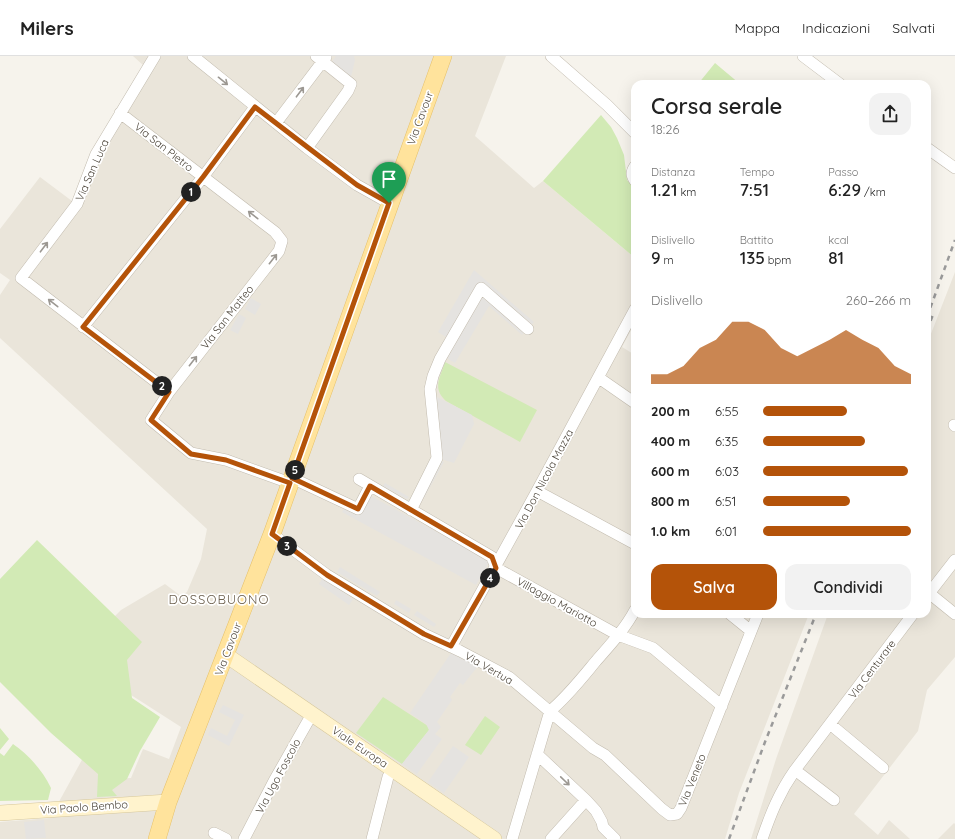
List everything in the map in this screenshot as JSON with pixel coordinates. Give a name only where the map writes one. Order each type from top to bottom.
[{"type":"main road","name":"Via Cavour","points":[[157,839],[166,806],[272,534],[442,56]]},
{"type":"street","name":"Via San Luca","points":[[83,327],[21,278],[77,204],[96,154],[156,56]]},
{"type":"street","points":[[193,56],[307,148],[357,185],[389,203]]},
{"type":"street","points":[[551,56],[607,105],[631,129]]},
{"type":"street","points":[[803,56],[835,80]]},
{"type":"street","points":[[276,123],[322,58],[351,84],[348,91],[307,148]]},
{"type":"street","points":[[169,392],[83,327],[203,177],[255,107]]},
{"type":"street","name":"Via San Pietro","points":[[120,113],[275,232],[282,241]]},
{"type":"street","points":[[931,151],[955,168]]},
{"type":"street","name":"Via San Matteo","points":[[282,241],[279,251],[169,392],[151,420],[191,454],[226,460],[291,481]]},
{"type":"street","points":[[411,510],[437,458],[430,389],[433,376],[440,359],[481,288],[528,329]]},
{"type":"street","name":"Via Don Nicola Mazza","points":[[451,646],[496,568],[631,316]]},
{"type":"street","points":[[598,378],[631,400]]},
{"type":"street","points":[[359,479],[492,557],[496,568]]},
{"type":"street","points":[[291,481],[358,509],[370,486]]},
{"type":"street","points":[[537,492],[631,542]]},
{"type":"street","name":"Via Vertua","points":[[272,534],[327,575],[424,634],[451,646],[509,677],[550,711]]},
{"type":"street","points":[[931,590],[955,560]]},
{"type":"street","name":"Villaggio Mariotto","points":[[496,568],[618,635],[653,648],[722,706]]},
{"type":"street","points":[[931,596],[955,614]]},
{"type":"street","points":[[512,839],[550,711],[564,700],[628,624],[631,618]]},
{"type":"street","points":[[735,618],[751,631]]},
{"type":"street","name":"Via Veneto","points":[[550,711],[593,748],[605,755],[662,809],[670,815],[677,814],[681,808],[756,618]]},
{"type":"street","name":"Via Centurare","points":[[762,839],[770,814],[779,795],[795,770],[910,618]]},
{"type":"street","name":"Viale Europa","points":[[226,654],[494,839]]},
{"type":"street","name":"Via Ugo Foscolo","points":[[244,839],[274,781],[312,714]]},
{"type":"street","points":[[830,724],[882,768]]},
{"type":"street","points":[[537,754],[586,800],[596,811],[603,827],[615,839]]},
{"type":"street","points":[[372,839],[388,777],[393,769]]},
{"type":"street","points":[[795,770],[834,800]]},
{"type":"street","points":[[551,839],[586,800]]},
{"type":"street","name":"Via Paolo Bembo","points":[[0,813],[166,806]]},
{"type":"street","points":[[214,833],[226,839]]},
{"type":"shaded area","points":[[133,56],[506,56],[475,136],[534,188],[543,181],[631,255],[631,330],[622,347],[631,353],[631,618],[807,618],[739,793],[725,839],[0,839],[0,822],[50,818],[83,758],[112,779],[131,778],[143,749],[169,759],[181,727],[117,686],[115,616],[121,610],[165,584],[181,596],[187,592],[201,559],[207,529],[0,338],[0,295],[10,280],[0,273],[0,229],[40,177],[72,201],[104,148],[144,66]]},
{"type":"shaded area","points":[[336,56],[354,56],[355,60],[347,87],[327,69]]},
{"type":"shaded area","points":[[474,270],[534,322],[522,335],[489,306],[455,363],[448,359],[446,337],[438,332]]},
{"type":"shaded area","points":[[955,272],[955,657],[927,690],[918,731],[854,814],[878,835],[889,820],[910,839],[751,839],[776,759],[827,618],[931,618],[931,334]]},
{"type":"shaded area","points":[[251,298],[261,304],[255,315],[245,309]]},
{"type":"shaded area","points":[[239,314],[246,318],[238,334],[230,330]]},
{"type":"shaded area","points":[[435,396],[472,415],[474,424],[454,463],[441,459]]},
{"type":"shaded area","points":[[442,461],[444,462],[424,498],[422,497]]},
{"type":"shaded area","points":[[385,483],[409,497],[407,499],[383,486]]},
{"type":"shaded area","points":[[369,495],[490,561],[476,585],[342,512],[346,506],[359,513]]},
{"type":"shaded area","points":[[340,567],[380,592],[377,596],[337,572]]},
{"type":"shaded area","points":[[323,578],[353,599],[349,605],[319,584]]},
{"type":"shaded area","points":[[396,600],[411,609],[409,613],[394,604]]},
{"type":"shaded area","points":[[417,611],[436,624],[434,627],[414,615]]},
{"type":"shaded area","points":[[451,653],[478,666],[463,685],[460,683],[450,697],[452,700],[437,722],[441,727],[435,734],[442,739],[417,774],[402,764],[429,730],[426,724],[410,713]]},
{"type":"shaded area","points":[[223,705],[244,715],[229,746],[208,735],[211,728],[227,736],[235,720],[219,712]]},
{"type":"shaded area","points":[[453,746],[469,757],[444,793],[428,782]]},
{"type":"shaded area","points":[[44,820],[46,838],[26,839],[24,822]]},
{"type":"shaded area","points":[[954,823],[955,839],[938,839]]},
{"type":"green space","points":[[715,63],[735,80],[701,80]]},
{"type":"green space","points":[[601,115],[611,127],[617,138],[624,155],[627,180],[631,184],[631,255],[543,181]]},
{"type":"green space","points":[[445,362],[537,410],[520,442],[446,401],[439,392],[438,387],[439,378]]},
{"type":"green space","points":[[37,540],[142,642],[127,660],[132,698],[160,717],[140,751],[127,779],[112,790],[117,796],[97,797],[98,774],[51,733],[0,682],[0,579]]},
{"type":"green space","points":[[383,697],[428,726],[429,730],[402,764],[356,733]]},
{"type":"green space","points":[[485,716],[500,727],[481,755],[465,745]]},
{"type":"green space","points":[[0,728],[9,739],[0,750]]},
{"type":"green space","points":[[13,744],[30,758],[44,775],[51,788],[48,800],[0,801],[0,753],[4,756]]},
{"type":"railway","points":[[931,306],[955,240]]},
{"type":"railway","points":[[931,320],[934,312]]},
{"type":"railway","points":[[729,839],[765,742],[814,618]]},
{"type":"district","name":"DOSSOBUONO","points":[[219,599]]},
{"type":"route","points":[[255,107],[357,185],[389,203],[292,478],[358,509],[370,486],[492,557],[496,568],[451,646],[424,634],[327,575],[272,534],[290,483],[226,460],[191,454],[151,420],[169,392],[83,327],[203,177],[255,107]]}]
